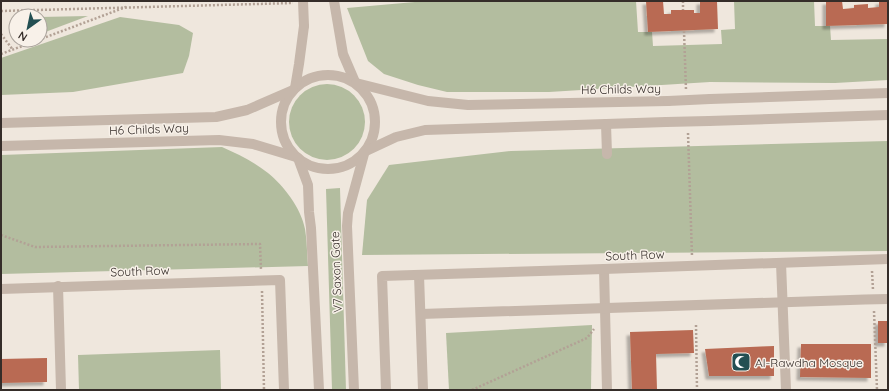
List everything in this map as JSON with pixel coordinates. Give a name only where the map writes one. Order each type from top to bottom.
[{"type":"street","points":[[334,1],[343,54],[356,83],[367,94],[374,108],[376,123],[373,138],[365,153]]},
{"type":"street","points":[[301,2],[304,26],[299,64],[294,89],[284,106],[281,124],[285,142],[297,157],[314,167],[331,170],[349,165],[365,153],[396,137],[426,130],[888,115]]},
{"type":"street","points":[[294,89],[308,79],[324,74],[340,76],[356,83]]},
{"type":"street","name":"H6 Childs Way","points":[[356,83],[428,101],[468,105],[668,101],[888,92]]},
{"type":"street","name":"H6 Childs Way","points":[[1,123],[216,117],[247,110],[294,89]]},
{"type":"street","points":[[606,124],[607,154]]},
{"type":"street","name":"H6 Childs Way","points":[[1,146],[219,140],[253,144],[297,157]]},
{"type":"street","name":"V7 Saxon Gate","points":[[354,390],[347,226],[348,213],[365,153]]},
{"type":"street","name":"V7 Saxon Gate","points":[[297,157],[308,185],[312,235],[318,390]]},
{"type":"street","name":"South Row","points":[[386,390],[382,276],[419,276],[888,259]]},
{"type":"street","points":[[781,263],[786,390]]},
{"type":"street","points":[[604,269],[608,390]]},
{"type":"street","points":[[419,276],[423,390]]},
{"type":"street","name":"South Row","points":[[1,288],[280,280],[284,390]]},
{"type":"street","points":[[58,286],[61,390]]},
{"type":"street","points":[[421,314],[783,301],[888,299]]},
{"type":"path","points":[[683,1],[683,10]]},
{"type":"path","points":[[1,11],[301,2]]},
{"type":"path","points":[[1,54],[128,6]]},
{"type":"path","points":[[684,30],[686,91]]},
{"type":"path","points":[[1,34],[13,50]]},
{"type":"path","points":[[688,131],[693,266]]},
{"type":"path","points":[[871,259],[877,390]]},
{"type":"path","points":[[696,325],[697,390]]},
{"type":"path","points":[[472,390],[587,338],[594,328]]},
{"type":"green space","points":[[426,1],[636,1],[638,32],[652,32],[653,46],[722,44],[721,30],[735,29],[734,1],[814,1],[815,26],[830,26],[831,40],[888,39],[888,80],[835,83],[710,82],[549,92],[447,92],[418,85],[384,74],[368,61],[347,8]]},
{"type":"green space","points":[[88,16],[48,31],[48,17]]},
{"type":"green space","points":[[120,17],[179,25],[193,33],[189,56],[183,73],[73,92],[1,95],[1,58],[30,48],[48,48],[48,42]]},
{"type":"green space","points":[[327,84],[341,87],[354,95],[362,108],[365,122],[362,136],[354,149],[341,157],[327,160],[313,157],[300,149],[292,136],[289,122],[292,108],[300,95],[313,87]]},
{"type":"green space","points":[[888,141],[888,251],[362,255],[367,200],[389,165],[511,151]]},
{"type":"green space","points":[[222,147],[246,158],[263,169],[286,191],[296,205],[303,221],[307,243],[308,266],[1,274],[1,155]]},
{"type":"green space","points":[[340,188],[346,390],[332,390],[326,189]]},
{"type":"green space","points":[[592,325],[591,390],[449,390],[446,333]]},
{"type":"green space","points":[[220,350],[221,390],[79,390],[78,355]]},
{"type":"building","points":[[646,1],[663,1],[664,14],[671,14],[671,10],[694,10],[694,13],[700,13],[700,1],[717,1],[718,29],[648,32]]},
{"type":"building","points":[[826,1],[842,1],[843,9],[854,8],[854,5],[868,4],[868,8],[879,7],[879,1],[888,1],[888,24],[826,26]]},
{"type":"building","points":[[878,321],[888,321],[888,343],[878,343]]},
{"type":"building","points":[[693,330],[694,353],[656,354],[657,390],[632,390],[630,332]]},
{"type":"building","points":[[801,344],[871,344],[871,378],[800,377]]},
{"type":"building","name":"Al-Rawdha Mosque","points":[[774,346],[774,376],[709,376],[705,349]]},
{"type":"building","points":[[47,358],[47,382],[1,383],[1,359]]},
{"type":"place","name":"Al-Rawdha Mosque","points":[[741,362]]}]
